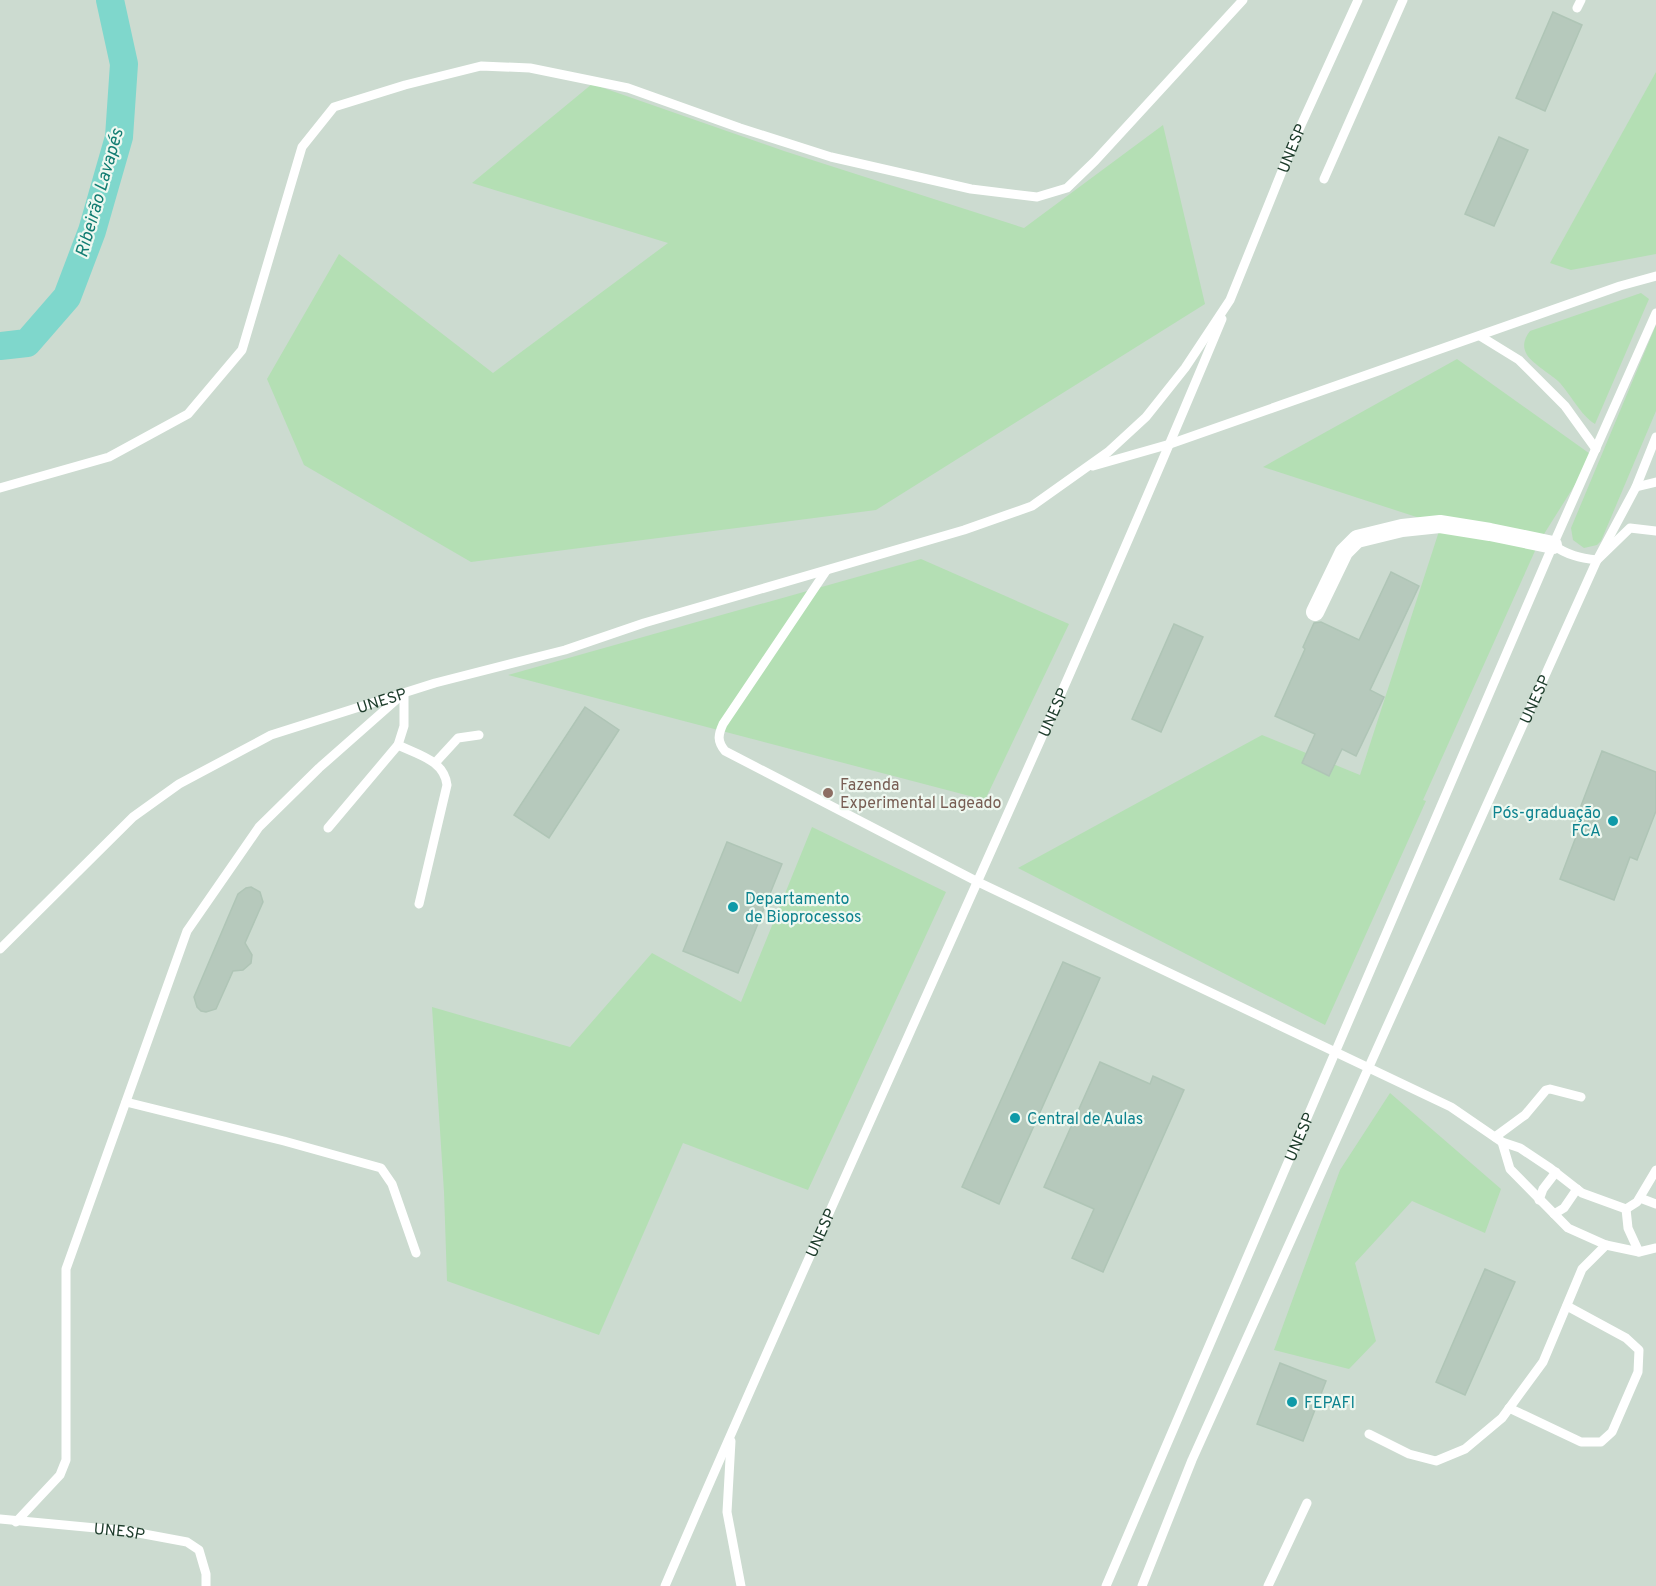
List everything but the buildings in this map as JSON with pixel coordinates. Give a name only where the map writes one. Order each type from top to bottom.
[{"type":"street","points":[[1316,612],[1344,552],[1357,538],[1402,528],[1440,524],[1553,545]]},
{"type":"lane","points":[[0,488],[109,457],[188,414],[242,350],[302,147],[334,107],[405,85],[482,66],[530,68],[628,88],[740,128],[831,157],[971,189],[1037,197],[1066,188],[1095,161],[1243,0]]},
{"type":"lane","name":"UNESP","points":[[665,1586],[731,1432],[978,882],[1170,444],[1297,134],[1358,0]]},
{"type":"lane","points":[[1324,179],[1403,0]]},
{"type":"lane","name":"UNESP","points":[[1084,469],[1170,444],[1620,286],[1656,276]]},
{"type":"lane","name":"UNESP","points":[[0,949],[133,817],[179,784],[271,735],[435,683],[565,650],[644,623],[964,530],[1032,506],[1108,452],[1146,417],[1185,368],[1230,300]]},
{"type":"lane","name":"UNESP","points":[[1106,1586],[1553,545],[1656,313]]},
{"type":"lane","points":[[1480,336],[1520,360],[1565,406],[1596,449]]},
{"type":"lane","name":"UNESP","points":[[1142,1586],[1197,1449],[1597,560],[1636,487],[1656,437]]},
{"type":"lane","points":[[1636,487],[1656,483]]},
{"type":"lane","name":"UNESP","points":[[1597,560],[1630,528],[1656,531]]},
{"type":"lane","points":[[1553,545],[1564,553],[1597,560]]},
{"type":"lane","points":[[826,571],[723,724],[718,736],[720,745],[725,751],[978,882],[1451,1107],[1498,1140],[1520,1148],[1582,1193],[1626,1209]]},
{"type":"lane","points":[[328,828],[398,745],[404,726],[404,693]]},
{"type":"lane","points":[[16,1522],[60,1475],[66,1460],[66,1269],[187,931],[259,827],[319,768],[404,693]]},
{"type":"lane","points":[[435,763],[458,738],[479,735]]},
{"type":"lane","points":[[398,745],[435,763],[446,774],[447,785],[419,904]]},
{"type":"lane","points":[[1498,1140],[1525,1115],[1546,1090],[1581,1097]]},
{"type":"lane","points":[[126,1102],[284,1141],[381,1168],[392,1184],[416,1253]]},
{"type":"lane","points":[[1498,1140],[1510,1169],[1568,1228],[1606,1245],[1639,1252],[1656,1248]]},
{"type":"lane","points":[[1626,1209],[1640,1198],[1656,1170]]},
{"type":"lane","points":[[1539,1200],[1543,1189],[1556,1172]]},
{"type":"lane","points":[[1554,1214],[1564,1208],[1577,1189]]},
{"type":"lane","points":[[1640,1198],[1656,1204]]},
{"type":"lane","points":[[1626,1209],[1628,1227],[1639,1252]]},
{"type":"lane","points":[[1369,1434],[1409,1454],[1436,1461],[1465,1449],[1502,1418],[1543,1362],[1582,1269],[1606,1245]]},
{"type":"lane","points":[[1509,1408],[1581,1442],[1601,1442],[1612,1432],[1638,1372],[1639,1350],[1626,1338],[1567,1306]]},
{"type":"lane","points":[[731,1432],[727,1512],[741,1586]]},
{"type":"lane","points":[[1268,1586],[1307,1503]]},
{"type":"lane","name":"UNESP","points":[[0,1520],[128,1531],[187,1542],[200,1550],[206,1574],[206,1586]]},
{"type":"shaded area","name":"Fazenda Experimental Lageado","points":[[0,0],[1656,0],[1656,1586],[0,1586]]},
{"type":"green space","points":[[1656,72],[1656,254],[1571,270],[1550,263]]},
{"type":"green space","points":[[592,84],[784,151],[1024,228],[1163,125],[1205,304],[876,510],[471,562],[304,465],[267,379],[339,254],[493,373],[668,243],[472,183]]},
{"type":"green space","points":[[1641,293],[1649,299],[1595,424],[1585,416],[1558,381],[1528,356],[1524,347],[1525,338],[1530,331]]},
{"type":"green space","points":[[1656,325],[1656,411],[1601,541],[1597,545],[1584,548],[1573,540],[1571,528]]},
{"type":"green space","points":[[1457,359],[1593,456],[1539,542],[1325,1025],[1018,868],[1262,735],[1360,775],[1441,525],[1263,467]]},
{"type":"green space","points":[[921,559],[1069,624],[985,800],[508,675]]},
{"type":"green space","points":[[812,827],[946,892],[808,1190],[683,1143],[599,1335],[447,1281],[444,1192],[432,1007],[570,1047],[652,953],[741,1002]]},
{"type":"green space","points":[[1390,1093],[1501,1189],[1485,1233],[1412,1201],[1355,1263],[1376,1341],[1349,1369],[1274,1350],[1340,1170]]},
{"type":"waterway","name":"Ribeirão Lavapés","points":[[0,346],[27,343],[67,297],[92,231],[119,137],[124,64],[110,0]]},
{"type":"place","name":"Fazenda Experimental Lageado","points":[[828,793]]},
{"type":"place","name":"Pós-graduação FCA","points":[[1613,821]]},
{"type":"place","name":"Departamento de Bioprocessos","points":[[733,907]]},
{"type":"place","name":"Central de Aulas","points":[[1015,1118]]},
{"type":"place","name":"FEPAFI","points":[[1292,1402]]}]
